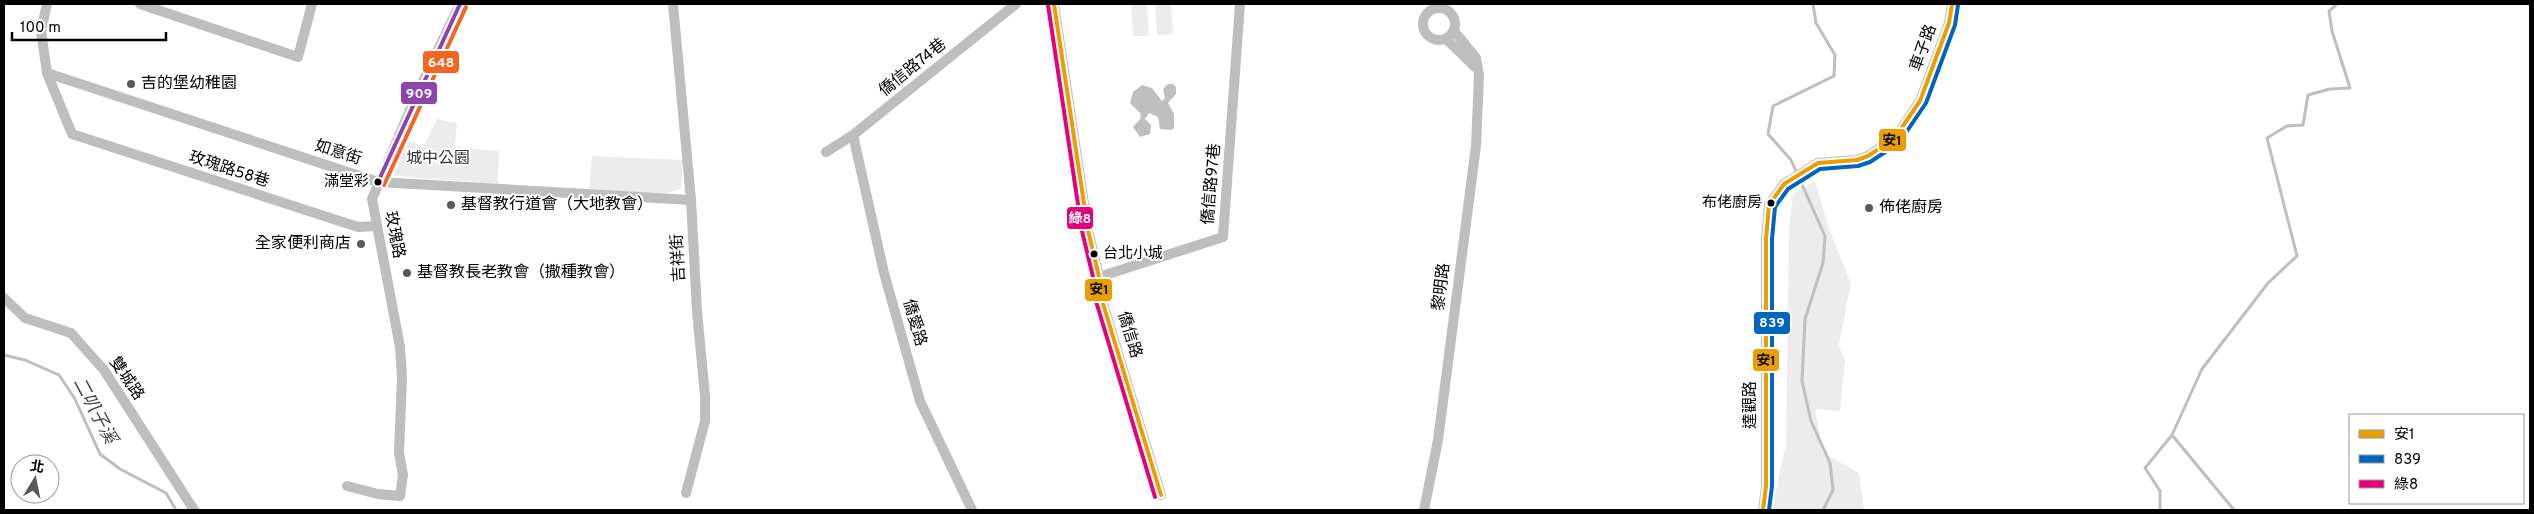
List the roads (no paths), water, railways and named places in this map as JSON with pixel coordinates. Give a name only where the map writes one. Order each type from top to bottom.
[{"type":"street","points":[[47,4],[41,31],[47,73]]},
{"type":"street","points":[[140,4],[298,56],[312,4]]},
{"type":"street","points":[[171,15],[175,4]]},
{"type":"street","name":"玫瑰路","points":[[347,486],[378,494],[400,496],[403,475],[399,453],[402,376],[400,347],[372,199],[378,182],[460,4]]},
{"type":"street","name":"吉祥街","points":[[673,4],[691,200],[705,421],[686,493]]},
{"type":"street","name":"僑信路74巷","points":[[826,152],[852,135],[1016,4]]},
{"type":"street","name":"僑信路","points":[[1054,4],[1088,230],[1099,277],[1098,287],[1161,495]]},
{"type":"street","name":"僑信路97巷","points":[[1099,277],[1223,237],[1240,4]]},
{"type":"street","name":"車子路","points":[[1784,184],[1818,163],[1857,160],[1868,156],[1894,140],[1920,101],[1949,23],[1952,4]]},
{"type":"street","name":"黎明路","points":[[1424,510],[1438,440],[1476,146],[1479,75],[1476,68],[1446,39],[1437,40],[1426,33],[1424,20],[1438,7],[1452,15],[1456,25],[1454,31],[1476,58],[1476,68]]},
{"type":"street","points":[[1446,39],[1454,31]]},
{"type":"street","name":"玫瑰路58巷","points":[[47,73],[72,134],[358,228],[377,226]]},
{"type":"street","name":"如意街","points":[[47,73],[378,182],[691,200]]},
{"type":"street","name":"僑愛路","points":[[852,135],[884,273],[920,401],[972,510]]},
{"type":"street","name":"達觀路","points":[[1763,510],[1766,486],[1766,239],[1770,205],[1784,184]]},
{"type":"street","name":"雙城路","points":[[4,298],[25,318],[71,333],[104,370],[194,510]]},
{"type":"waterway","points":[[1813,4],[1816,23],[1835,55],[1834,76],[1773,106],[1768,134],[1791,160],[1825,236],[1823,263],[1805,319],[1802,381],[1811,421],[1830,463],[1833,490],[1823,510]]},
{"type":"waterway","points":[[2160,510],[2160,491],[2145,468],[2172,435],[2202,369],[2268,283],[2297,256],[2267,138],[2287,126],[2303,125],[2308,95],[2330,89],[2350,88],[2332,31],[2329,11],[2337,4]]},
{"type":"waterway","name":"二叭子溪","points":[[4,355],[25,360],[59,375],[75,399],[100,454],[120,469],[166,493],[176,510]]},
{"type":"waterway","points":[[2172,435],[2234,510]]},
{"type":"place","name":"吉的堡幼稚園","points":[[131,84]]},
{"type":"place","name":"滿堂彩","points":[[378,182]]},
{"type":"place","name":"布佬廚房","points":[[1771,203]]},
{"type":"place","name":"基督教行道會（大地教會）","points":[[451,205]]},
{"type":"place","name":"佈佬廚房","points":[[1869,208]]},
{"type":"place","name":"全家便利商店","points":[[361,244]]},
{"type":"place","name":"台北小城","points":[[1094,254]]},
{"type":"place","name":"基督教長老教會（撒種教會）","points":[[407,273]]},
{"type":"park label","name":"城中公園","points":[[438,159]]}]
